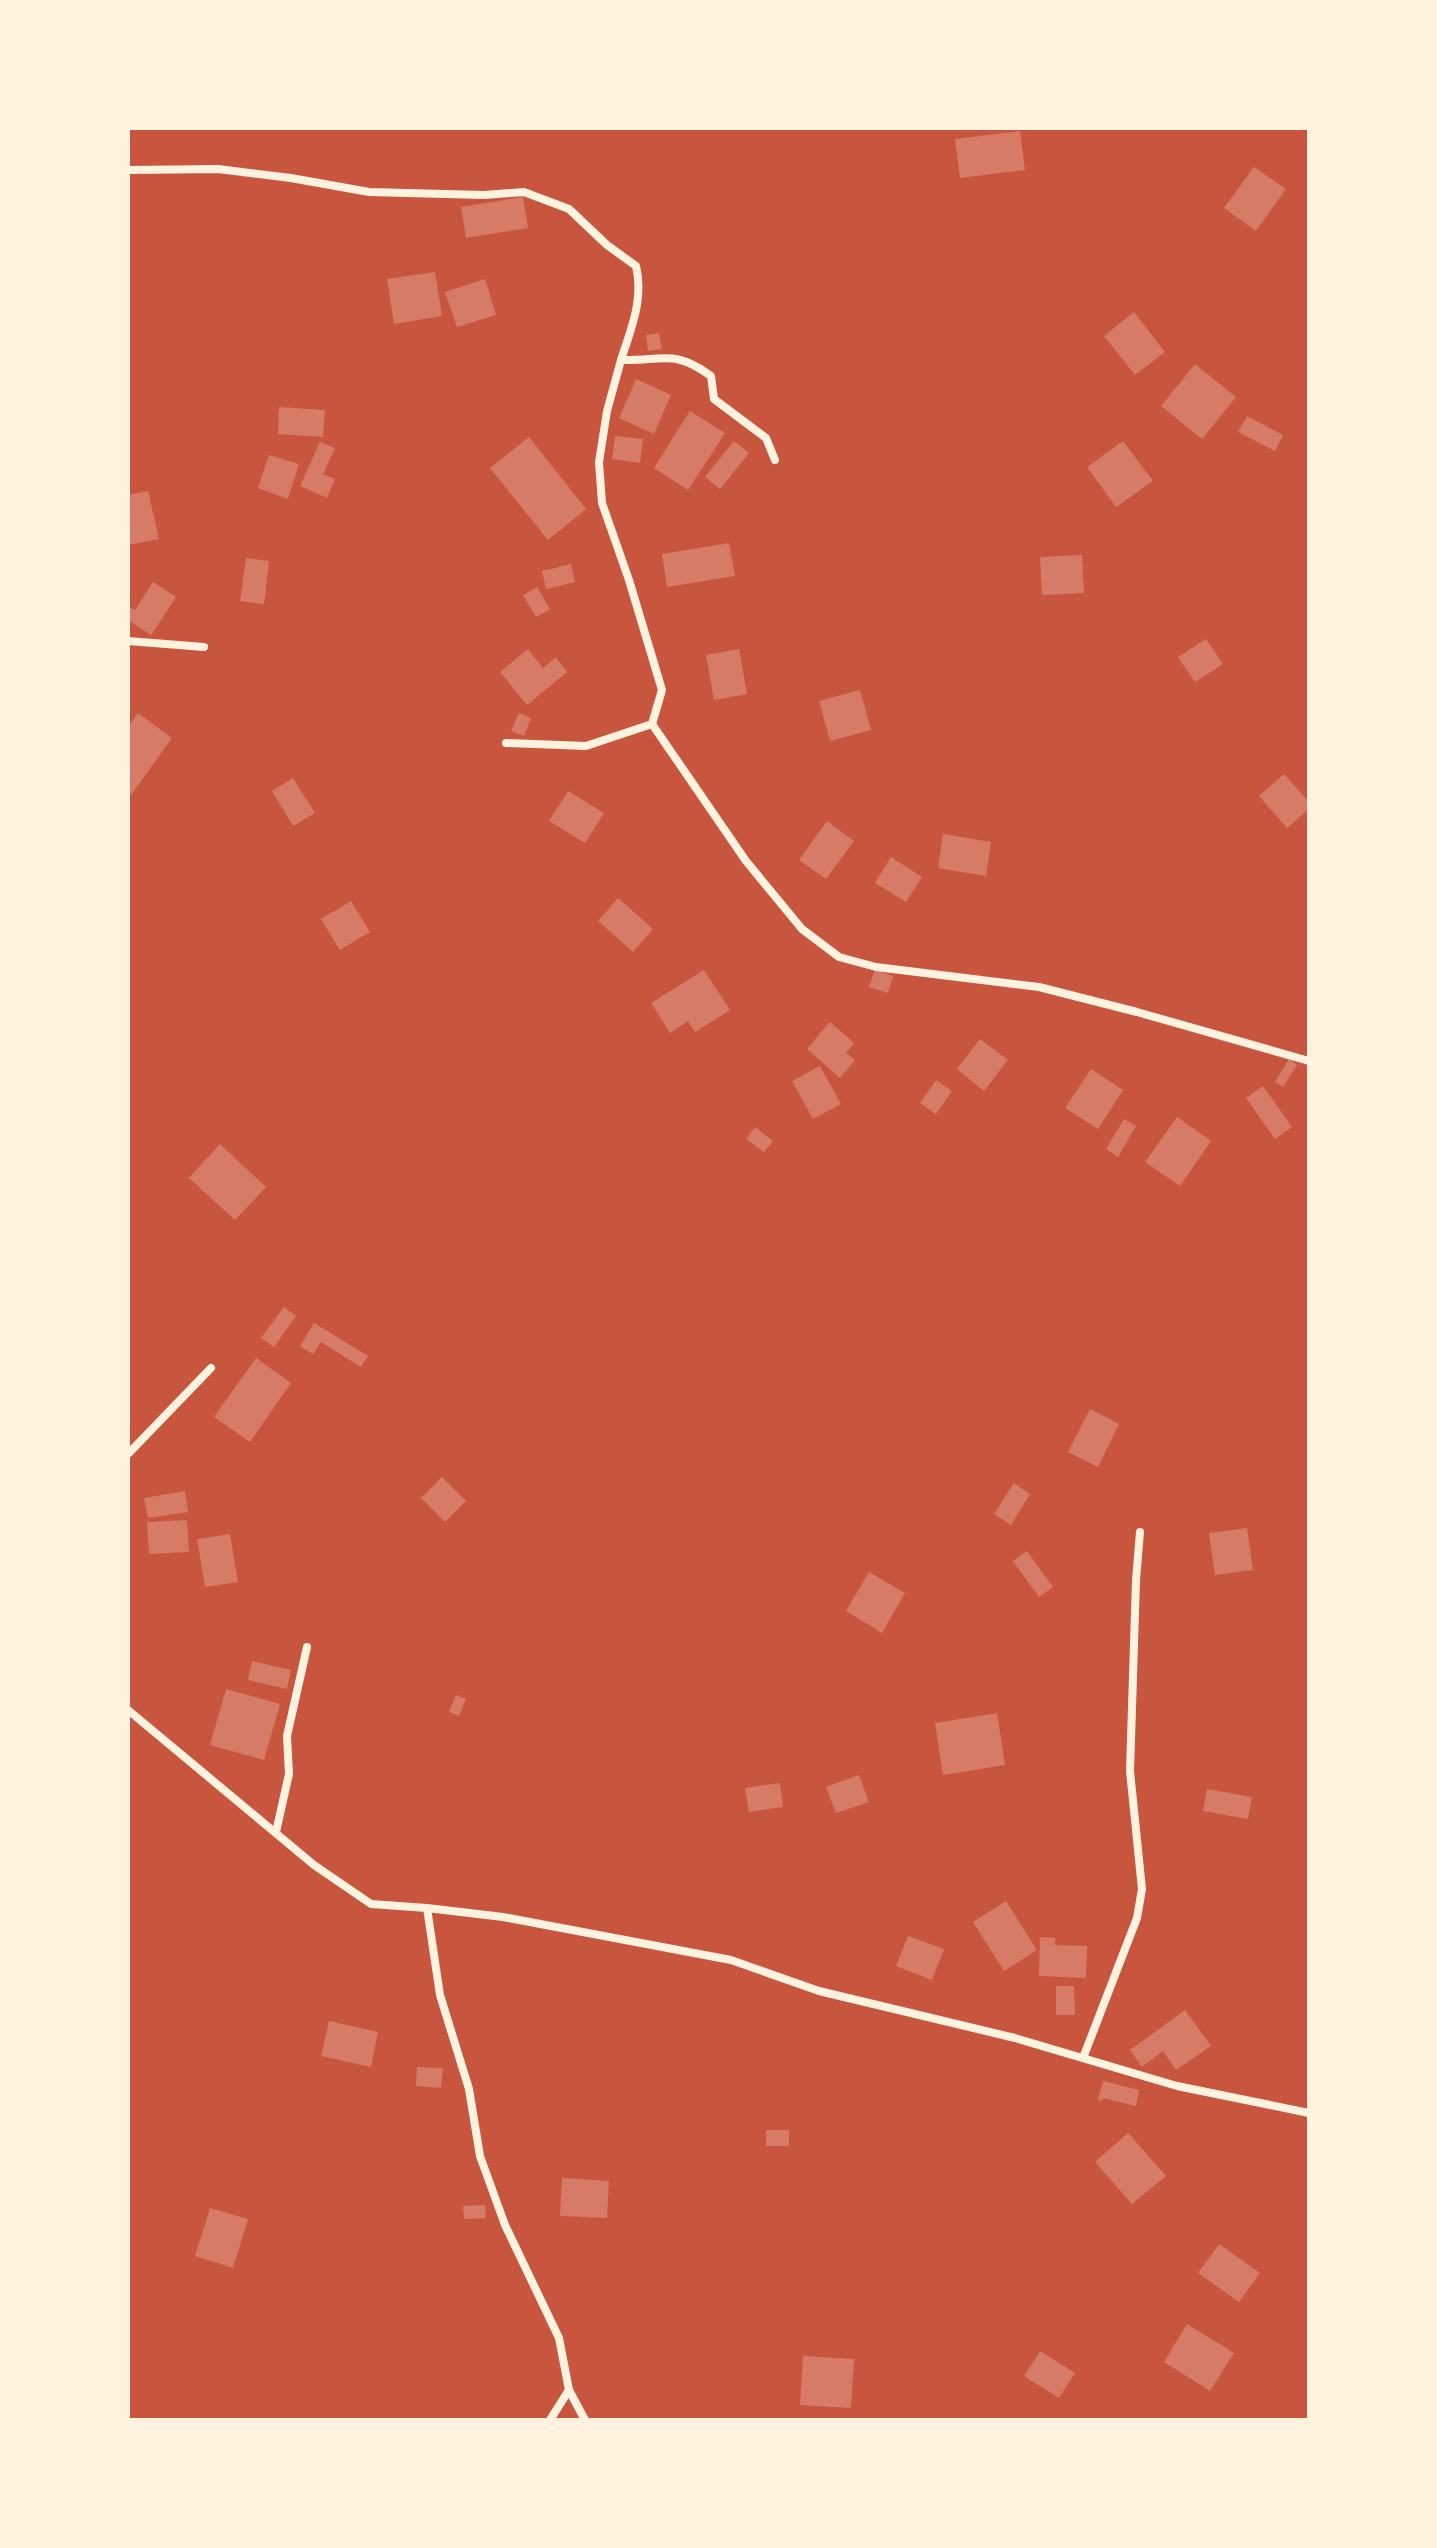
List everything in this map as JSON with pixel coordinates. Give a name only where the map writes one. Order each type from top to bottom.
[{"type":"street","points":[[128,170],[218,169],[369,192],[484,195],[524,192],[569,209],[607,245],[636,266],[640,281],[637,311],[607,411],[599,462],[602,503],[662,690],[652,724]]},
{"type":"street","points":[[621,360],[653,360],[674,356],[694,363],[711,376],[714,399],[766,438],[775,460]]},
{"type":"street","points":[[128,641],[204,647]]},
{"type":"street","points":[[506,743],[586,746],[652,724]]},
{"type":"street","points":[[652,724],[746,861],[802,929],[839,957],[876,967],[1039,987],[1309,1061]]},
{"type":"street","points":[[128,1454],[211,1368]]},
{"type":"street","points":[[1083,2058],[1137,1918],[1142,1889],[1130,1771],[1135,1593],[1140,1532]]},
{"type":"street","points":[[276,1832],[289,1774],[287,1736],[307,1647]]},
{"type":"street","points":[[128,1710],[314,1865],[371,1904],[503,1917],[731,1960],[819,1991],[1015,2038],[1177,2086],[1309,2113]]},
{"type":"street","points":[[427,1908],[440,1995],[469,2089],[480,2156],[505,2225],[559,2338],[569,2390],[585,2420]]},
{"type":"street","points":[[550,2420],[569,2390]]},
{"type":"building","points":[[1020,131],[1025,170],[960,178],[955,139]]},
{"type":"building","points":[[1254,167],[1286,189],[1256,231],[1224,208]]},
{"type":"building","points":[[523,197],[528,228],[466,238],[461,207]]},
{"type":"building","points":[[435,272],[442,316],[394,324],[387,279]]},
{"type":"building","points":[[485,279],[496,315],[457,327],[445,292]]},
{"type":"building","points":[[1134,312],[1165,352],[1135,375],[1104,336]]},
{"type":"building","points":[[659,333],[662,349],[648,351],[646,335]]},
{"type":"building","points":[[1195,364],[1236,397],[1202,439],[1161,406]]},
{"type":"building","points":[[636,379],[671,395],[654,434],[619,418]]},
{"type":"building","points":[[279,407],[325,410],[323,437],[278,434]]},
{"type":"building","points":[[690,411],[725,433],[688,490],[654,468]]},
{"type":"building","points":[[1247,416],[1283,435],[1275,451],[1238,432]]},
{"type":"building","points":[[615,436],[643,439],[640,463],[612,459]]},
{"type":"building","points":[[529,437],[586,509],[548,540],[490,468]]},
{"type":"building","points":[[734,441],[749,453],[720,489],[705,477]]},
{"type":"building","points":[[1123,441],[1153,481],[1116,507],[1087,467]]},
{"type":"building","points":[[320,442],[335,448],[323,474],[335,479],[327,498],[300,486]]},
{"type":"building","points":[[269,455],[299,464],[288,499],[258,488]]},
{"type":"building","points":[[148,491],[159,539],[128,545],[128,495]]},
{"type":"building","points":[[729,543],[735,576],[667,587],[662,554]]},
{"type":"building","points":[[1082,555],[1084,593],[1042,595],[1040,557]]},
{"type":"building","points":[[246,558],[269,561],[264,604],[240,601]]},
{"type":"building","points":[[571,564],[575,582],[546,589],[542,571]]},
{"type":"building","points":[[153,582],[176,597],[151,635],[128,620],[128,606],[135,610]]},
{"type":"building","points":[[537,587],[550,609],[536,617],[523,595]]},
{"type":"building","points":[[1206,639],[1223,664],[1195,682],[1178,657]]},
{"type":"building","points":[[528,649],[543,668],[556,657],[567,672],[527,705],[500,672]]},
{"type":"building","points":[[739,649],[747,694],[714,700],[706,655]]},
{"type":"building","points":[[860,690],[871,730],[830,741],[819,701]]},
{"type":"building","points":[[138,713],[172,738],[131,795],[128,793],[128,726]]},
{"type":"building","points":[[519,713],[531,718],[524,736],[511,731]]},
{"type":"building","points":[[1284,774],[1309,802],[1309,809],[1287,828],[1259,796]]},
{"type":"building","points":[[293,778],[315,813],[293,826],[272,791]]},
{"type":"building","points":[[568,791],[604,813],[585,843],[549,821]]},
{"type":"building","points":[[827,821],[854,841],[826,879],[799,860]]},
{"type":"building","points":[[943,834],[991,842],[986,876],[938,868]]},
{"type":"building","points":[[891,857],[922,877],[906,902],[875,883]]},
{"type":"building","points":[[618,898],[653,929],[633,952],[598,921]]},
{"type":"building","points":[[351,901],[370,932],[340,950],[321,919]]},
{"type":"building","points":[[704,970],[730,1010],[695,1032],[688,1021],[670,1033],[651,1003]]},
{"type":"building","points":[[875,970],[893,976],[888,993],[869,987]]},
{"type":"building","points":[[830,1022],[854,1043],[846,1053],[855,1060],[840,1078],[807,1049]]},
{"type":"building","points":[[980,1039],[1008,1060],[984,1091],[957,1069]]},
{"type":"building","points":[[1289,1059],[1297,1065],[1283,1087],[1275,1082]]},
{"type":"building","points":[[820,1066],[841,1104],[813,1119],[792,1081]]},
{"type":"building","points":[[1091,1069],[1123,1090],[1098,1129],[1065,1108]]},
{"type":"building","points":[[936,1080],[952,1091],[936,1114],[920,1103]]},
{"type":"building","points":[[1263,1086],[1292,1127],[1275,1139],[1246,1098]]},
{"type":"building","points":[[1177,1117],[1211,1141],[1180,1186],[1145,1162]]},
{"type":"building","points":[[1124,1119],[1136,1126],[1118,1157],[1106,1149]]},
{"type":"building","points":[[755,1127],[773,1141],[764,1152],[746,1139]]},
{"type":"building","points":[[220,1144],[266,1187],[235,1220],[189,1178]]},
{"type":"building","points":[[284,1307],[296,1316],[274,1347],[261,1338]]},
{"type":"building","points":[[314,1323],[368,1356],[361,1367],[321,1342],[313,1354],[300,1346]]},
{"type":"building","points":[[256,1358],[291,1383],[250,1442],[214,1417]]},
{"type":"building","points":[[1090,1409],[1119,1424],[1098,1467],[1068,1452]]},
{"type":"building","points":[[442,1477],[466,1501],[445,1522],[421,1498]]},
{"type":"building","points":[[1014,1483],[1030,1494],[1011,1525],[994,1514]]},
{"type":"building","points":[[185,1491],[188,1512],[148,1518],[144,1498]]},
{"type":"building","points":[[187,1520],[189,1552],[149,1554],[147,1522]]},
{"type":"building","points":[[1247,1528],[1253,1570],[1215,1575],[1209,1533]]},
{"type":"building","points":[[230,1534],[238,1582],[205,1587],[197,1539]]},
{"type":"building","points":[[1027,1551],[1053,1587],[1039,1597],[1013,1561]]},
{"type":"building","points":[[869,1572],[905,1593],[882,1633],[846,1611]]},
{"type":"building","points":[[252,1661],[291,1670],[287,1689],[248,1680]]},
{"type":"building","points":[[226,1689],[280,1704],[264,1760],[210,1745]]},
{"type":"building","points":[[456,1695],[466,1699],[459,1716],[449,1712]]},
{"type":"building","points":[[997,1713],[1005,1765],[943,1775],[935,1723]]},
{"type":"building","points":[[859,1775],[869,1802],[836,1813],[826,1787]]},
{"type":"building","points":[[780,1783],[783,1807],[749,1812],[745,1788]]},
{"type":"building","points":[[1207,1789],[1252,1797],[1248,1819],[1203,1811]]},
{"type":"building","points":[[1006,1901],[1037,1950],[1004,1971],[973,1922]]},
{"type":"building","points":[[908,1936],[944,1949],[932,1980],[896,1966]]},
{"type":"building","points":[[1040,1937],[1055,1938],[1055,1945],[1087,1946],[1086,1978],[1039,1976]]},
{"type":"building","points":[[1056,1986],[1074,1986],[1075,2015],[1056,2015]]},
{"type":"building","points":[[1185,2010],[1211,2046],[1176,2070],[1163,2051],[1142,2067],[1130,2050]]},
{"type":"building","points":[[329,2021],[378,2032],[371,2067],[321,2056]]},
{"type":"building","points":[[417,2067],[443,2068],[441,2088],[416,2086]]},
{"type":"building","points":[[1103,2081],[1139,2090],[1136,2106],[1103,2098],[1102,2101],[1098,2100]]},
{"type":"building","points":[[766,2130],[789,2130],[789,2146],[766,2146]]},
{"type":"building","points":[[1128,2133],[1166,2176],[1132,2204],[1095,2162]]},
{"type":"building","points":[[562,2178],[609,2181],[607,2218],[560,2216]]},
{"type":"building","points":[[485,2205],[486,2218],[464,2219],[463,2206]]},
{"type":"building","points":[[210,2208],[248,2219],[233,2268],[195,2256]]},
{"type":"building","points":[[1219,2244],[1260,2273],[1239,2302],[1198,2273]]},
{"type":"building","points":[[1187,2324],[1234,2353],[1210,2391],[1164,2362]]},
{"type":"building","points":[[1040,2351],[1075,2373],[1059,2398],[1024,2376]]},
{"type":"building","points":[[803,2356],[854,2359],[851,2408],[800,2405]]}]
